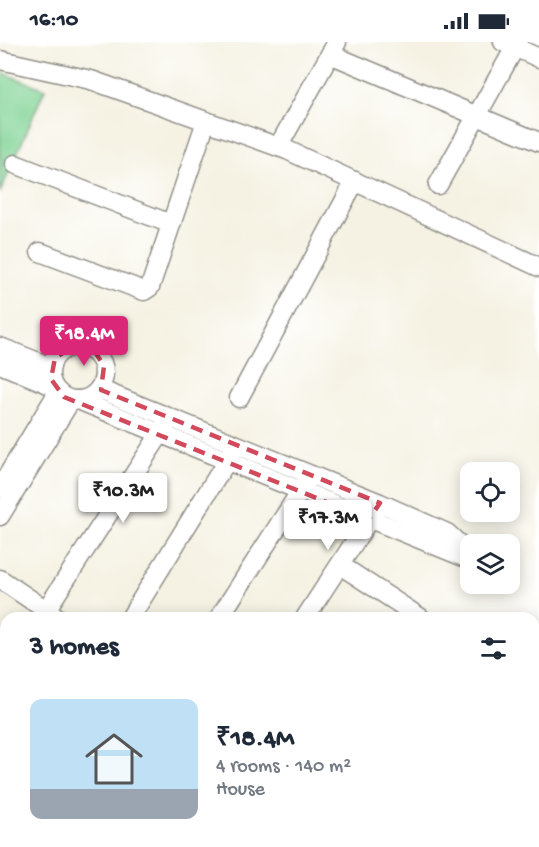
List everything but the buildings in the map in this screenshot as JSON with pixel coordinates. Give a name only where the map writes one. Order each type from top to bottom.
[{"type":"street","points":[[438,185],[477,116],[512,44],[539,58]]},
{"type":"street","points":[[278,147],[334,48],[477,116],[539,142]]},
{"type":"street","points":[[0,60],[91,80],[278,147],[539,267]]},
{"type":"street","points":[[40,252],[144,291],[150,287],[206,121]]},
{"type":"street","points":[[15,164],[171,224]]},
{"type":"street","points":[[239,398],[355,181]]},
{"type":"street","points":[[0,346],[51,367]]},
{"type":"street","points":[[74,346],[89,348],[95,352],[104,366],[105,374],[99,389],[86,399],[65,395],[51,379],[51,367],[60,352],[74,346]]},
{"type":"street","points":[[0,364],[65,395],[165,426],[231,453],[301,491],[460,556]]},
{"type":"street","points":[[99,389],[165,426]]},
{"type":"street","points":[[0,488],[65,395]]},
{"type":"street","points":[[0,516],[65,395]]},
{"type":"street","points":[[53,612],[165,426]]},
{"type":"street","points":[[231,453],[311,475],[447,533],[460,545]]},
{"type":"street","points":[[134,612],[231,453]]},
{"type":"street","points":[[223,612],[311,475]]},
{"type":"street","points":[[310,612],[380,503]]},
{"type":"street","points":[[340,564],[412,612]]},
{"type":"street","points":[[0,579],[49,612]]},
{"type":"highlighted area","points":[[74,346],[95,352],[104,366],[101,390],[380,503],[369,519],[64,397],[51,379],[55,358]]},
{"type":"green space","points":[[0,72],[45,89],[0,193]]}]
